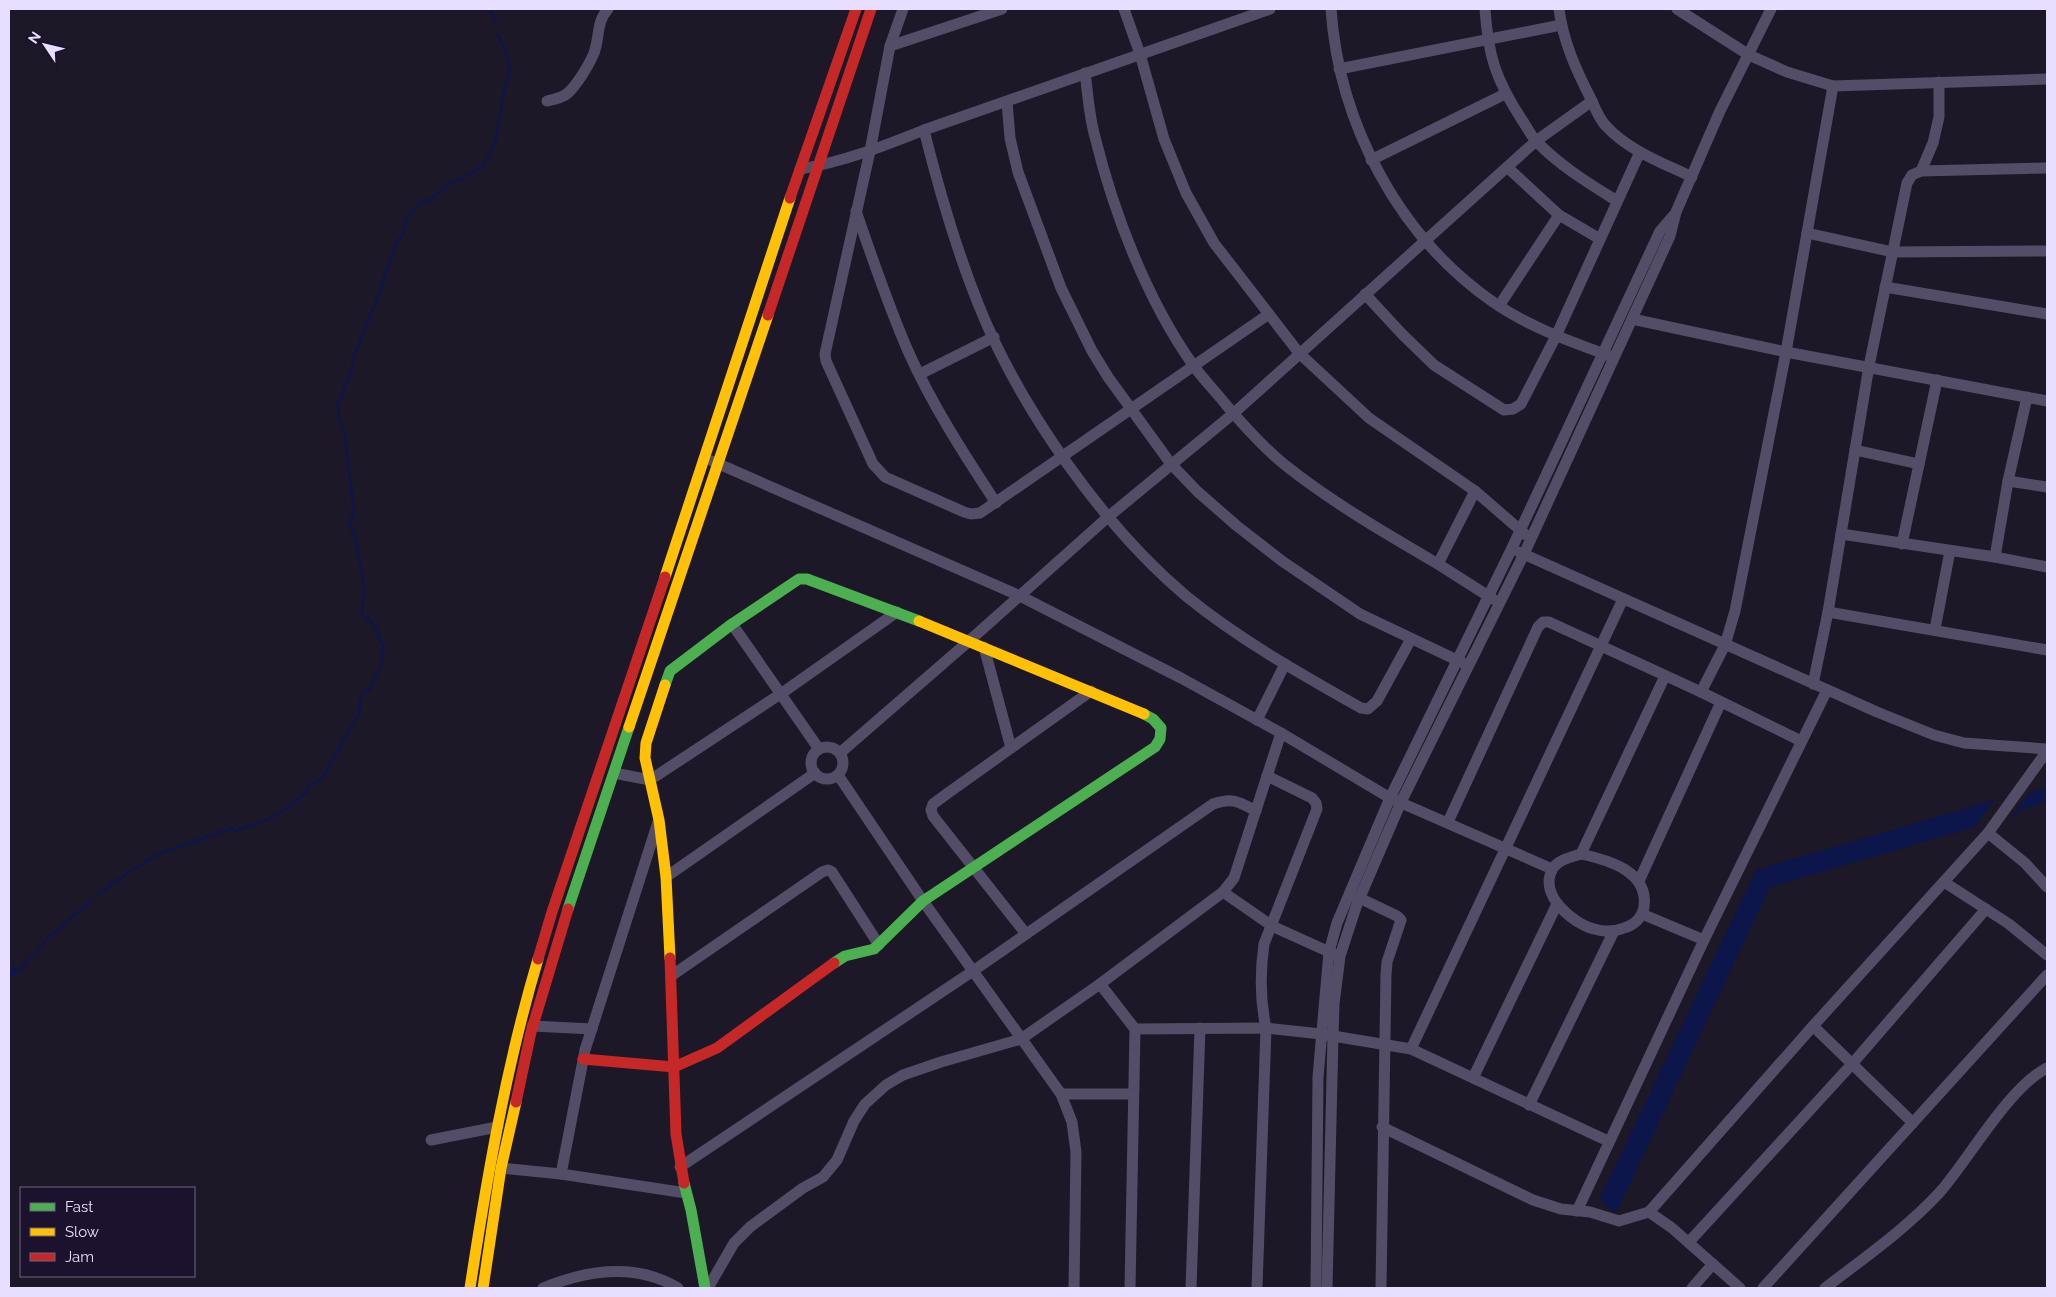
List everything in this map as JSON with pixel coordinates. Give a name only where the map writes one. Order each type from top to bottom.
[{"type":"main road","points":[[470,1288],[474,1254],[497,1127],[525,1003],[552,912],[800,169],[856,9]]},
{"type":"main road","points":[[483,1288],[501,1168],[532,1026],[561,930],[870,9]]},
{"type":"main road","points":[[583,1060],[674,1067],[717,1048],[841,958],[848,955],[865,953],[879,945],[923,901],[1155,747],[1162,738],[1162,730],[1155,719],[1091,691],[897,612],[814,580],[799,578],[732,624],[670,671],[646,743],[645,758],[659,820],[666,876],[671,976],[674,1067],[676,1134],[680,1168],[706,1288]]},
{"type":"street","points":[[547,101],[560,98],[568,93],[581,75],[594,53],[599,22],[608,9]]},
{"type":"street","points":[[903,9],[890,46],[870,151],[825,354],[826,361],[873,464],[885,477],[964,512],[980,513],[1269,314]]},
{"type":"street","points":[[890,46],[1002,9]]},
{"type":"street","points":[[1124,9],[1140,54],[1164,139],[1186,193],[1214,243],[1299,353],[1369,418],[1475,491],[1531,539]]},
{"type":"street","points":[[800,169],[870,151],[924,130],[1270,9]]},
{"type":"street","points":[[1331,9],[1332,30],[1339,69],[1349,106],[1371,160],[1389,192],[1425,240],[1455,272],[1499,306],[1539,329],[1614,358]]},
{"type":"street","points":[[1485,9],[1488,38],[1495,69],[1505,94],[1536,141],[1572,171],[1617,201]]},
{"type":"street","points":[[1559,9],[1561,25],[1570,56],[1606,126],[1640,152],[1692,177]]},
{"type":"street","points":[[1677,9],[1749,55],[1787,72],[1833,86],[2047,80]]},
{"type":"street","points":[[1316,1288],[1322,1214],[1327,1035],[1334,1004],[1334,954],[1337,923],[1355,895],[1524,554],[1632,319],[1660,231],[1676,212],[1720,112],[1771,9]]},
{"type":"street","points":[[1339,69],[1561,25]]},
{"type":"street","points":[[1085,74],[1094,136],[1120,215],[1159,308],[1194,366],[1234,413],[1284,464],[1319,491],[1500,603]]},
{"type":"street","points":[[1921,171],[1933,143],[1940,118],[1939,82]]},
{"type":"street","points":[[1701,692],[1724,645],[1735,611],[1786,352],[1833,86]]},
{"type":"street","points":[[1371,160],[1505,94]]},
{"type":"street","points":[[1007,102],[1010,138],[1018,172],[1061,288],[1092,351],[1108,377],[1171,464],[1198,492],[1237,526],[1282,561],[1360,614],[1469,666]]},
{"type":"street","points":[[840,752],[969,641],[1108,517],[1234,413],[1536,141],[1592,102]]},
{"type":"street","points":[[924,130],[944,207],[980,307],[994,337],[1028,402],[1063,456],[1108,517],[1144,557],[1186,596],[1231,630],[1361,708],[1368,709],[1377,701],[1411,639]]},
{"type":"street","points":[[1366,294],[1402,334],[1434,365],[1504,410],[1513,410],[1521,404],[1556,336],[1640,152]]},
{"type":"street","points":[[1507,167],[1559,216],[1600,239]]},
{"type":"street","points":[[1813,684],[1828,612],[1869,366],[1907,183],[1912,175],[1921,171],[2047,168]]},
{"type":"street","points":[[856,211],[877,272],[909,352],[952,436],[996,503]]},
{"type":"street","points":[[1499,306],[1559,216]]},
{"type":"street","points":[[1807,233],[1893,252],[2047,251]]},
{"type":"street","points":[[1886,287],[2047,314]]},
{"type":"street","points":[[1355,895],[1390,798],[1512,548],[1603,354],[1640,289]]},
{"type":"street","points":[[1632,319],[1786,352],[1869,366],[2047,401]]},
{"type":"street","points":[[920,374],[994,337]]},
{"type":"street","points":[[1902,544],[1937,380]]},
{"type":"street","points":[[1583,396],[1594,402]]},
{"type":"street","points":[[1995,557],[2008,481],[2027,397]]},
{"type":"street","points":[[1558,449],[1570,455]]},
{"type":"street","points":[[1855,450],[1919,464]]},
{"type":"street","points":[[705,458],[1020,596],[1181,678],[1281,733],[1390,798],[1552,869]]},
{"type":"street","points":[[2008,481],[2047,487]]},
{"type":"street","points":[[1438,564],[1475,491]]},
{"type":"street","points":[[1840,534],[1995,557],[2047,567]]},
{"type":"street","points":[[1512,548],[1724,645],[1934,735],[1964,743],[2047,750]]},
{"type":"street","points":[[1935,630],[1950,551]]},
{"type":"street","points":[[1411,1049],[1623,599]]},
{"type":"street","points":[[614,773],[650,780],[782,693],[897,612]]},
{"type":"street","points":[[1828,612],[2047,650]]},
{"type":"street","points":[[1448,822],[1538,627],[1543,622],[1549,622],[1701,692],[1801,741]]},
{"type":"street","points":[[732,624],[782,693],[819,749]]},
{"type":"street","points":[[984,648],[1011,748]]},
{"type":"street","points":[[1257,720],[1285,664]]},
{"type":"street","points":[[1581,854],[1665,676]]},
{"type":"street","points":[[1577,1211],[1608,1141],[1704,940],[1827,690]]},
{"type":"street","points":[[1026,934],[931,810],[933,804],[1091,691]]},
{"type":"street","points":[[1639,882],[1721,702]]},
{"type":"street","points":[[1425,725],[1436,731]]},
{"type":"street","points":[[706,1288],[734,1243],[750,1227],[803,1188],[823,1177],[837,1160],[854,1120],[865,1104],[886,1085],[903,1075],[941,1062],[1021,1039],[1100,984],[1223,892],[1234,878],[1281,733]]},
{"type":"street","points":[[828,747],[840,752],[843,766],[838,775],[823,778],[815,773],[811,763],[815,752],[828,747]]},
{"type":"street","points":[[1382,1127],[1549,1206],[1590,1212],[1619,1221],[1649,1212],[1813,1026],[1988,833],[2047,750]]},
{"type":"street","points":[[666,876],[815,773]]},
{"type":"street","points":[[838,775],[923,901],[1062,1094],[1072,1122],[1076,1152],[1074,1288]]},
{"type":"street","points":[[1257,1288],[1266,1028],[1261,1007],[1262,958],[1264,944],[1316,809],[1316,804],[1312,798],[1267,776]]},
{"type":"street","points":[[680,1168],[973,971],[1214,804],[1226,799],[1256,811]]},
{"type":"street","points":[[561,1174],[583,1060],[659,820]]},
{"type":"street","points":[[1988,833],[2026,863],[2047,887]]},
{"type":"street","points":[[1581,854],[1613,862],[1627,870],[1639,882],[1644,893],[1642,914],[1636,921],[1627,927],[1614,931],[1594,929],[1578,922],[1557,904],[1550,890],[1549,881],[1552,869],[1563,860],[1581,854]]},
{"type":"street","points":[[671,976],[822,872],[828,870],[832,872],[879,945]]},
{"type":"street","points":[[1944,882],[2009,924],[2047,956]]},
{"type":"street","points":[[1223,892],[1272,926],[1334,954]]},
{"type":"street","points":[[1355,895],[1401,920],[1387,962],[1382,1127],[1381,1288]]},
{"type":"street","points":[[1473,1078],[1557,904]]},
{"type":"street","points":[[1689,1242],[1852,1064],[1986,909]]},
{"type":"street","points":[[1642,914],[1704,940]]},
{"type":"street","points":[[1529,1105],[1614,931]]},
{"type":"street","points":[[1763,1288],[2047,975]]},
{"type":"street","points":[[1100,984],[1135,1029],[1130,1288]]},
{"type":"street","points":[[532,1026],[592,1029]]},
{"type":"street","points":[[1813,1026],[1913,1123]]},
{"type":"street","points":[[1192,1288],[1200,1028]]},
{"type":"street","points":[[1135,1029],[1266,1028],[1327,1035],[1411,1049],[1608,1141]]},
{"type":"street","points":[[1825,1288],[1913,1218],[1940,1192],[2010,1102],[2047,1068]]},
{"type":"street","points":[[1062,1094],[1133,1094]]},
{"type":"street","points":[[431,1140],[497,1127]]},
{"type":"street","points":[[501,1168],[561,1174],[686,1193]]},
{"type":"street","points":[[1649,1212],[1689,1242],[1740,1288]]},
{"type":"street","points":[[1322,1214],[1326,1288]]},
{"type":"street","points":[[1692,1288],[1713,1264]]},
{"type":"street","points":[[542,1288],[559,1281],[595,1272],[632,1272],[649,1275],[678,1288]]},
{"type":"shaded area","points":[[2047,787],[2047,802],[2020,810],[2015,817],[2011,818],[2029,793]]},
{"type":"shaded area","points":[[1994,800],[1975,827],[1770,887],[1616,1213],[1599,1200],[1756,870]]},
{"type":"waterway","points":[[488,9],[496,19],[494,21]]},
{"type":"waterway","points":[[98,895],[120,878],[158,854],[232,828],[236,831],[264,821],[287,808],[302,796],[309,786],[323,777],[354,721],[360,714],[360,699],[370,689],[381,666],[383,658],[381,655],[384,645],[381,643],[377,630],[372,623],[362,615],[364,586],[355,536],[349,524],[354,512],[344,430],[338,417],[339,407],[337,402],[341,399],[345,384],[352,371],[353,358],[381,288],[395,245],[404,232],[407,217],[420,203],[431,199],[451,182],[461,179],[483,166],[495,143],[504,91],[510,71],[505,49],[498,35]]},
{"type":"waterway","points":[[47,939],[92,900]]},
{"type":"waterway","points":[[9,977],[20,969],[44,943]]},
{"type":"waterway","points":[[11,975],[14,969],[13,965]]},
{"type":"traffic: fast","points":[[665,685],[670,671],[732,624],[799,579],[807,579],[919,621]]},
{"type":"traffic: fast","points":[[834,963],[845,956],[874,949],[923,901],[1155,747],[1160,739],[1161,728],[1153,719],[1144,714]]},
{"type":"traffic: fast","points":[[568,909],[629,727]]},
{"type":"traffic: fast","points":[[684,1183],[691,1210],[705,1288]]},
{"type":"traffic: slow","points":[[665,577],[790,198]]},
{"type":"traffic: slow","points":[[629,727],[768,315]]},
{"type":"traffic: slow","points":[[919,621],[1144,714]]},
{"type":"traffic: slow","points":[[665,685],[646,743],[645,758],[659,820],[666,877],[670,958]]},
{"type":"traffic: slow","points":[[470,1288],[498,1122],[516,1040],[538,959]]},
{"type":"traffic: slow","points":[[483,1288],[501,1168],[516,1102]]},
{"type":"traffic: jam","points":[[790,198],[856,9]]},
{"type":"traffic: jam","points":[[768,315],[871,9]]},
{"type":"traffic: jam","points":[[538,959],[552,912],[665,577]]},
{"type":"traffic: jam","points":[[516,1102],[531,1032],[568,909]]},
{"type":"traffic: jam","points":[[670,958],[676,1134],[684,1183]]},
{"type":"traffic: jam","points":[[583,1059],[674,1067],[717,1048],[834,963]]}]
